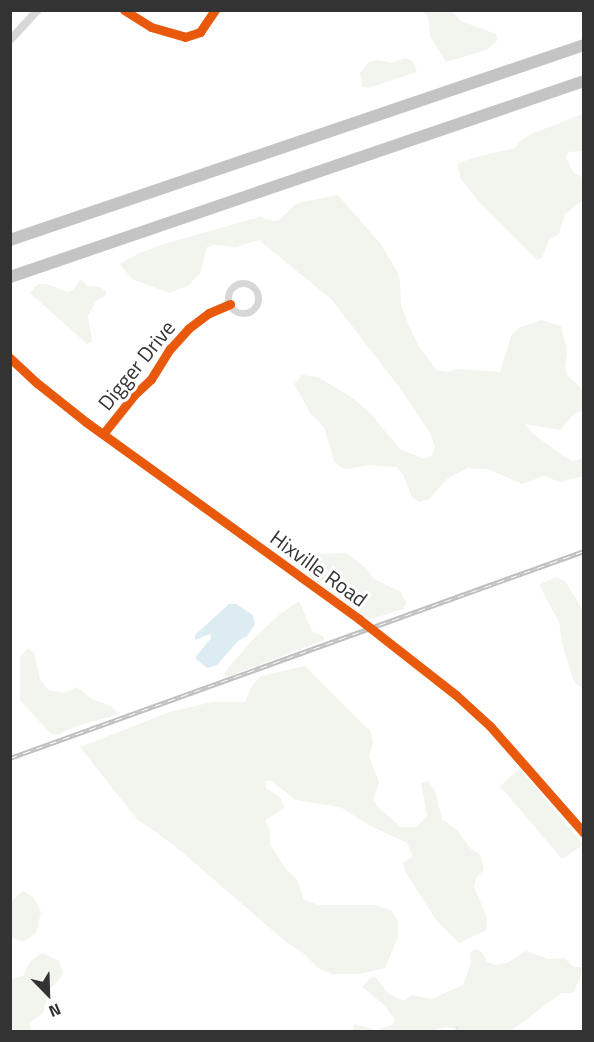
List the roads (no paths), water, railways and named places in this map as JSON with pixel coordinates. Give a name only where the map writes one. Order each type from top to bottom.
[{"type":"highway","points":[[10,240],[584,45]]},
{"type":"highway","points":[[10,277],[584,81]]},
{"type":"street","points":[[10,40],[38,10]]},
{"type":"street","points":[[124,10],[151,27],[185,37],[200,32],[214,10]]},
{"type":"street","name":"Digger Drive","points":[[237,284],[248,284],[257,291],[257,303],[249,311],[238,312],[230,304],[229,292],[237,284]]},
{"type":"street","name":"Digger Drive","points":[[103,434],[134,395],[151,379],[170,349],[189,328],[209,313],[230,304]]},
{"type":"street","name":"Hixville Road","points":[[10,358],[45,390],[103,434],[346,609],[447,688],[490,726],[584,833]]},
{"type":"waterway","points":[[456,1026],[459,1032]]},
{"type":"railway","points":[[10,758],[584,551]]}]
